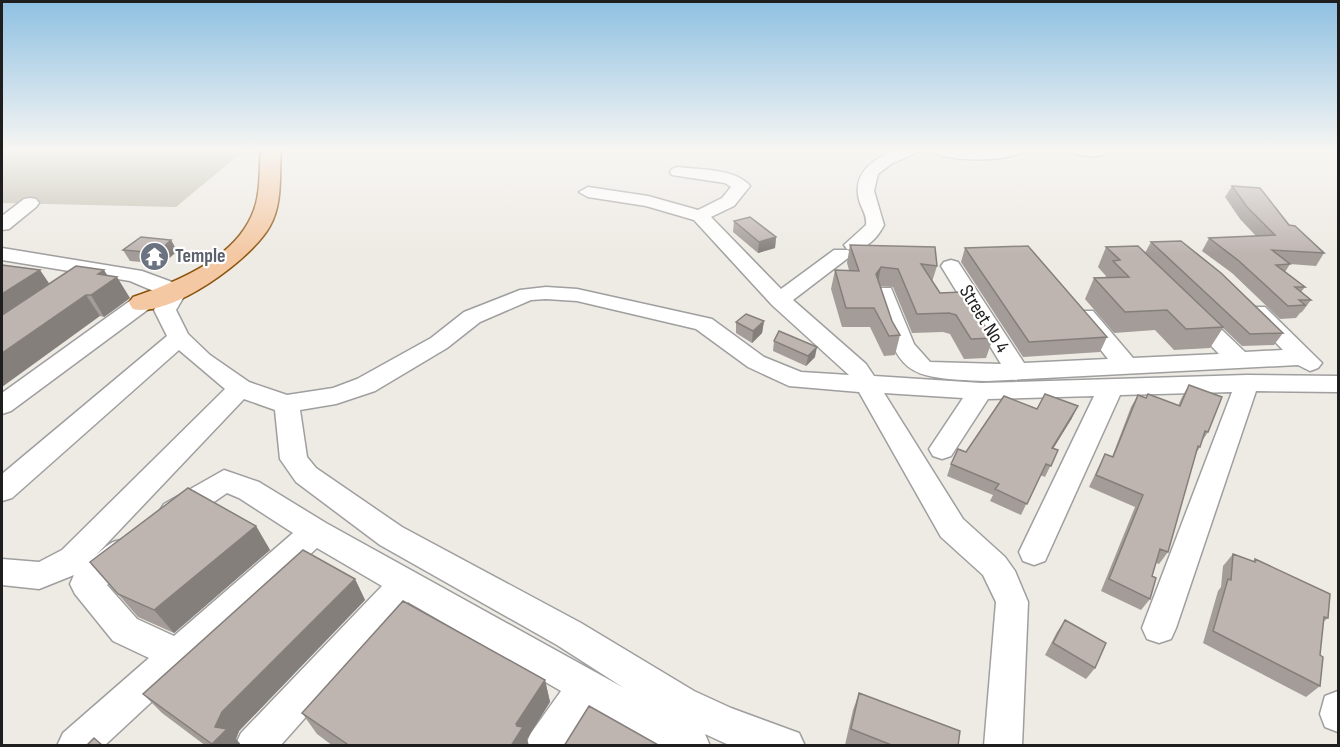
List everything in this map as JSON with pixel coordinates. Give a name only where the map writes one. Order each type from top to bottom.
[{"type":"main road","points":[[170,289],[230,243],[251,201],[254,184]]},
{"type":"main road","points":[[142,303],[225,262],[242,247],[266,210],[268,184]]},
{"type":"street","points":[[700,216],[728,202],[741,186],[738,184]]},
{"type":"street","points":[[780,300],[869,234],[875,225],[875,217],[864,189],[865,184]]},
{"type":"street","points":[[588,192],[648,201],[700,216],[780,300],[827,339],[858,370],[952,528],[994,566],[1004,581],[1012,602],[1003,746]]},
{"type":"street","points":[[2,225],[30,203]]},
{"type":"street","points":[[2,254],[55,265],[140,277],[170,289],[165,310],[179,338],[240,388],[266,399],[287,404],[336,396],[366,385],[439,344],[471,317],[527,294],[546,293],[577,295],[704,324],[756,362],[798,380],[868,386],[981,391],[1110,389],[1243,371],[1302,357]]},
{"type":"street","name":"Street No 4","points":[[951,266],[1017,371]]},
{"type":"street","points":[[7,274],[78,285]]},
{"type":"street","points":[[884,292],[911,360],[922,367],[987,373],[1126,365],[1243,371],[1338,384]]},
{"type":"street","points":[[1239,294],[1302,357],[1318,369],[1338,377]]},
{"type":"street","points":[[1173,295],[1243,371]]},
{"type":"street","points":[[2,405],[142,303]]},
{"type":"street","points":[[1075,303],[1126,365]]},
{"type":"street","points":[[2,490],[179,338]]},
{"type":"street","points":[[1159,628],[1243,371]]},
{"type":"street","points":[[2,572],[30,578],[57,570],[73,559],[240,388]]},
{"type":"street","points":[[1034,552],[1110,389]]},
{"type":"street","points":[[942,449],[981,391]]},
{"type":"street","points":[[287,404],[294,459],[306,476],[390,536],[568,634],[681,705],[726,725],[786,746]]},
{"type":"street","points":[[178,655],[125,630],[86,584],[150,531],[207,489],[224,481],[249,489],[315,532],[691,746]]},
{"type":"street","points":[[76,746],[315,532]]},
{"type":"street","points":[[254,746],[405,583]]},
{"type":"street","points":[[544,746],[586,687]]},
{"type":"street","points":[[1338,709],[1338,714]]},
{"type":"shaded area","points":[[2,184],[204,184],[176,207],[2,203]]},
{"type":"building","points":[[1232,186],[1260,188],[1289,225],[1295,226],[1324,253],[1272,250],[1290,264],[1276,265],[1305,287],[1295,287],[1311,300],[1299,300],[1305,305],[1288,306],[1239,261],[1209,238],[1275,235],[1247,207]]},
{"type":"building","points":[[750,217],[776,237],[759,242],[734,221]]},
{"type":"building","points":[[141,237],[171,240],[157,253],[123,250]]},
{"type":"building","points":[[1181,241],[1221,273],[1283,333],[1250,334],[1151,242]]},
{"type":"building","points":[[850,245],[935,247],[937,266],[921,264],[940,293],[962,292],[993,338],[971,339],[956,315],[949,313],[917,314],[898,269],[881,267],[876,274],[892,321],[900,335],[889,336],[874,308],[846,308],[835,270],[859,271]]},
{"type":"building","points":[[1028,246],[1107,337],[1029,342],[965,248]]},
{"type":"building","points":[[1138,246],[1223,327],[1186,329],[1167,310],[1125,312],[1094,278],[1129,277],[1113,261],[1120,260],[1106,247]]},
{"type":"building","points":[[2,265],[40,270],[2,294]]},
{"type":"building","points":[[76,266],[104,270],[98,274],[117,277],[91,295],[86,295],[2,353],[2,315]]},
{"type":"building","points":[[746,314],[764,321],[753,331],[736,322]]},
{"type":"building","points":[[779,331],[817,347],[808,356],[774,341]]},
{"type":"building","points":[[1189,385],[1222,397],[1208,432],[1205,431],[1200,447],[1198,446],[1168,552],[1160,549],[1152,576],[1156,578],[1150,599],[1109,579],[1143,495],[1096,475],[1105,454],[1113,457],[1138,395],[1146,398],[1148,394],[1180,406]]},
{"type":"building","points":[[1045,394],[1078,406],[1052,448],[1058,450],[1051,466],[1046,464],[1027,504],[995,489],[999,484],[951,464],[958,449],[966,452],[1004,396],[1037,409]]},
{"type":"building","points":[[188,488],[256,526],[154,610],[118,594],[90,562]]},
{"type":"building","points":[[303,550],[355,579],[222,712],[215,727],[227,729],[212,744],[143,694]]},
{"type":"building","points":[[1233,554],[1255,562],[1255,559],[1330,594],[1328,618],[1324,617],[1320,686],[1213,631],[1228,579],[1231,580]]},
{"type":"building","points":[[403,601],[545,680],[516,724],[523,727],[511,746],[350,746],[302,713]]},
{"type":"building","points":[[1065,620],[1106,643],[1095,668],[1053,643]]},
{"type":"building","points":[[859,693],[960,731],[958,746],[894,746],[851,729]]},
{"type":"building","points":[[589,706],[660,746],[564,746]]},
{"type":"building","points":[[94,738],[103,746],[86,746]]},
{"type":"place","name":"Temple","points":[[154,256]]}]
